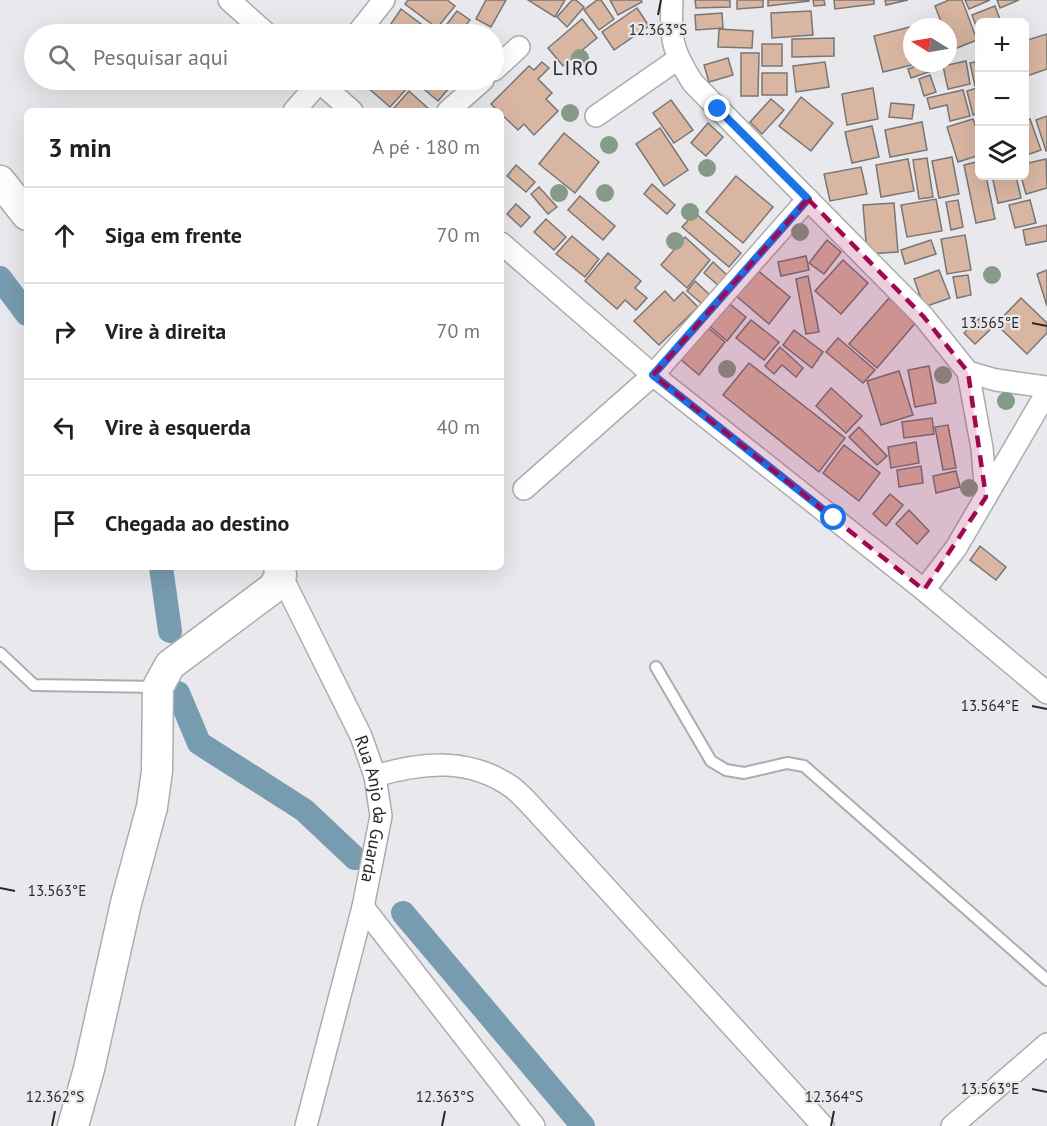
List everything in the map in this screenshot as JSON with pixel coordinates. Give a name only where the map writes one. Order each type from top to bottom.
[{"type":"street","points":[[229,0],[256,24]]},
{"type":"street","points":[[365,24],[384,0]]},
{"type":"street","points":[[672,0],[670,31],[678,59],[693,83],[923,316],[968,372],[982,448],[986,497]]},
{"type":"street","points":[[504,61],[519,47]]},
{"type":"street","points":[[596,116],[678,59]]},
{"type":"street","points":[[296,108],[311,90]]},
{"type":"street","points":[[330,90],[349,108]]},
{"type":"street","points":[[451,108],[472,90]]},
{"type":"street","points":[[0,181],[24,211]]},
{"type":"street","points":[[524,489],[653,375],[808,199]]},
{"type":"street","points":[[504,246],[653,375],[924,590],[1047,693]]},
{"type":"street","points":[[968,372],[996,380],[1047,387]]},
{"type":"street","points":[[924,590],[956,548],[1047,392]]},
{"type":"street","points":[[74,1126],[126,903],[152,807],[157,771],[158,687],[170,665],[273,588],[280,571]]},
{"type":"street","name":"Rua Anjo da Guarda","points":[[280,571],[357,726],[375,776],[381,816],[363,907],[306,1126]]},
{"type":"street","points":[[375,776],[406,767],[436,764],[478,769],[513,789],[549,825],[823,1126]]},
{"type":"street","points":[[363,907],[534,1126]]},
{"type":"street","points":[[952,1126],[1047,1044]]},
{"type":"lane","points":[[0,653],[34,685],[158,687]]},
{"type":"lane","points":[[656,667],[711,761],[726,770],[744,773],[787,763],[804,765],[1047,980]]},
{"type":"highlighted area","points":[[808,199],[923,316],[968,372],[986,497],[924,590],[653,375]]},
{"type":"building","points":[[408,0],[447,0],[455,6],[440,24],[432,24],[405,4]]},
{"type":"building","points":[[486,0],[506,0],[493,24],[485,24],[476,19]]},
{"type":"building","points":[[528,0],[565,0],[555,17]]},
{"type":"building","points":[[572,0],[576,0],[584,7],[567,27],[557,17]]},
{"type":"building","points":[[597,0],[601,0],[614,19],[599,30],[584,10]]},
{"type":"building","points":[[610,0],[641,0],[642,2],[618,15]]},
{"type":"building","points":[[695,0],[730,0],[730,7],[696,8]]},
{"type":"building","points":[[737,0],[763,0],[763,7],[737,9]]},
{"type":"building","points":[[768,0],[809,0],[809,1],[768,6]]},
{"type":"building","points":[[813,0],[824,0],[825,5],[814,6]]},
{"type":"building","points":[[834,0],[874,0],[874,4],[835,9]]},
{"type":"building","points":[[885,0],[908,0],[886,5]]},
{"type":"building","points":[[949,0],[962,0],[975,35],[975,41],[957,48],[957,18],[940,18],[935,6]]},
{"type":"building","points":[[965,0],[990,0],[969,9]]},
{"type":"building","points":[[997,0],[1019,0],[1000,8]]},
{"type":"building","points":[[995,6],[1000,18],[975,18],[975,23],[972,15]]},
{"type":"building","points":[[637,8],[649,26],[614,50],[602,32]]},
{"type":"building","points":[[401,9],[421,24],[391,24]]},
{"type":"building","points":[[457,11],[470,20],[467,24],[447,24]]},
{"type":"building","points":[[811,11],[813,35],[772,38],[771,13]]},
{"type":"building","points":[[722,13],[723,28],[696,30],[695,15]]},
{"type":"building","points":[[582,19],[597,38],[563,66],[548,48]]},
{"type":"building","points":[[719,29],[753,31],[752,48],[718,47]]},
{"type":"building","points":[[903,29],[903,67],[883,72],[874,36]]},
{"type":"building","points":[[1047,34],[1047,69],[1029,75],[1029,72],[1029,39]]},
{"type":"building","points":[[834,38],[834,56],[792,57],[792,39]]},
{"type":"building","points":[[762,44],[782,44],[782,66],[762,66]]},
{"type":"building","points":[[741,53],[759,53],[758,96],[741,96]]},
{"type":"building","points":[[728,58],[733,75],[709,82],[704,65]]},
{"type":"building","points":[[966,61],[970,84],[948,89],[944,72],[957,72],[957,63]]},
{"type":"building","points":[[542,62],[549,68],[538,79],[552,93],[546,99],[558,111],[534,135],[524,124],[518,130],[504,117],[504,108],[495,108],[491,104],[529,66],[534,70]]},
{"type":"building","points":[[825,62],[829,87],[796,92],[793,66]]},
{"type":"building","points":[[975,62],[975,86],[970,63]]},
{"type":"building","points":[[909,72],[928,72],[911,78]]},
{"type":"building","points":[[762,73],[787,73],[787,95],[762,95]]},
{"type":"building","points":[[930,75],[936,92],[924,96],[919,79]]},
{"type":"building","points":[[873,88],[878,119],[847,125],[842,94]]},
{"type":"building","points":[[975,89],[975,114],[973,115],[967,91]]},
{"type":"building","points":[[370,90],[406,90],[390,107]]},
{"type":"building","points":[[425,90],[447,90],[438,101]]},
{"type":"building","points":[[963,90],[970,116],[950,121],[947,105],[930,109],[927,98]]},
{"type":"building","points":[[409,91],[428,108],[394,108]]},
{"type":"building","points":[[801,97],[833,123],[811,151],[779,126]]},
{"type":"building","points":[[771,99],[784,110],[762,134],[750,122]]},
{"type":"building","points":[[671,100],[693,130],[674,143],[653,113]]},
{"type":"building","points":[[891,103],[914,105],[912,119],[889,117]]},
{"type":"building","points":[[1047,116],[1047,151],[1046,151],[1036,120]]},
{"type":"building","points":[[973,119],[975,157],[958,162],[947,127]]},
{"type":"building","points":[[1029,119],[1041,150],[1029,154],[1029,126]]},
{"type":"building","points":[[922,122],[927,150],[890,157],[885,130]]},
{"type":"building","points":[[708,123],[723,137],[706,156],[691,143]]},
{"type":"building","points":[[872,126],[879,157],[852,163],[845,132]]},
{"type":"building","points":[[660,128],[688,170],[664,186],[636,144]]},
{"type":"building","points":[[564,133],[599,162],[575,193],[539,164]]},
{"type":"building","points":[[952,157],[959,194],[939,198],[932,161]]},
{"type":"building","points":[[927,158],[933,197],[919,199],[913,160]]},
{"type":"building","points":[[908,159],[914,191],[881,197],[876,165]]},
{"type":"building","points":[[1046,159],[1047,188],[1026,194],[1022,180],[1029,180],[1029,163]]},
{"type":"building","points":[[975,162],[975,180],[987,180],[995,219],[976,223],[964,165]]},
{"type":"building","points":[[516,165],[535,182],[526,192],[507,176]]},
{"type":"building","points":[[861,167],[867,194],[830,201],[824,174]]},
{"type":"building","points":[[736,176],[773,207],[743,243],[706,212]]},
{"type":"building","points":[[993,180],[1017,180],[1021,198],[998,203]]},
{"type":"building","points":[[652,184],[675,205],[667,214],[644,194]]},
{"type":"building","points":[[539,187],[557,207],[548,214],[531,194]]},
{"type":"building","points":[[580,196],[615,226],[603,240],[568,210]]},
{"type":"building","points":[[936,199],[942,231],[907,237],[901,205]]},
{"type":"building","points":[[958,200],[963,227],[951,230],[946,202]]},
{"type":"building","points":[[1030,200],[1036,223],[1015,228],[1009,205]]},
{"type":"building","points":[[894,203],[898,252],[867,254],[863,205]]},
{"type":"building","points":[[516,204],[530,217],[521,227],[507,214]]},
{"type":"building","points":[[695,213],[741,253],[729,267],[682,227]]},
{"type":"building","points":[[546,219],[566,237],[554,250],[534,232]]},
{"type":"building","points":[[1047,225],[1047,241],[1026,245],[1023,230]]},
{"type":"building","points":[[965,235],[971,270],[947,274],[941,239]]},
{"type":"building","points":[[572,236],[599,259],[585,277],[556,254]]},
{"type":"building","points":[[685,237],[710,260],[687,288],[661,265]]},
{"type":"building","points":[[827,240],[841,252],[824,274],[809,263]]},
{"type":"building","points":[[931,240],[936,254],[905,264],[901,250]]},
{"type":"building","points":[[608,253],[641,281],[635,288],[647,298],[636,310],[625,300],[617,309],[585,281]]},
{"type":"building","points":[[806,256],[809,270],[781,276],[778,262]]},
{"type":"building","points":[[843,260],[868,283],[841,314],[815,291]]},
{"type":"building","points":[[713,262],[728,276],[719,286],[704,273]]},
{"type":"building","points":[[756,269],[790,297],[769,324],[735,295]]},
{"type":"building","points":[[939,270],[950,298],[924,307],[914,279]]},
{"type":"building","points":[[1047,270],[1047,306],[1037,274]]},
{"type":"building","points":[[968,275],[971,295],[957,298],[953,277]]},
{"type":"building","points":[[808,276],[819,332],[806,334],[796,279]]},
{"type":"building","points":[[695,281],[710,295],[702,304],[687,291]]},
{"type":"building","points":[[665,291],[674,301],[683,292],[698,307],[659,345],[634,321]]},
{"type":"building","points":[[889,298],[917,321],[877,368],[849,344]]},
{"type":"building","points":[[1021,298],[1047,323],[1047,333],[1027,354],[996,324]]},
{"type":"building","points":[[726,301],[746,317],[727,341],[707,324]]},
{"type":"building","points":[[981,317],[992,328],[975,344],[964,333]]},
{"type":"building","points":[[751,320],[779,342],[764,360],[736,338]]},
{"type":"building","points":[[706,326],[725,342],[699,375],[680,359]]},
{"type":"building","points":[[794,330],[823,352],[812,368],[783,345]]},
{"type":"building","points":[[838,338],[875,370],[863,383],[826,352]]},
{"type":"building","points":[[780,347],[803,368],[796,377],[782,365],[774,374],[765,366]]},
{"type":"building","points":[[749,363],[845,438],[819,472],[723,395]]},
{"type":"building","points":[[929,366],[936,403],[915,407],[908,370]]},
{"type":"building","points":[[899,371],[913,415],[881,425],[867,381]]},
{"type":"building","points":[[831,388],[862,416],[846,433],[816,406]]},
{"type":"building","points":[[932,418],[934,434],[904,438],[902,422]]},
{"type":"building","points":[[948,425],[956,468],[943,470],[935,427]]},
{"type":"building","points":[[859,427],[887,456],[877,465],[849,437]]},
{"type":"building","points":[[916,442],[919,463],[891,468],[888,447]]},
{"type":"building","points":[[844,445],[880,473],[859,501],[823,473]]},
{"type":"building","points":[[921,466],[923,483],[899,487],[897,470]]},
{"type":"building","points":[[956,471],[960,487],[936,493],[933,476]]},
{"type":"building","points":[[890,494],[903,505],[886,526],[873,514]]},
{"type":"building","points":[[909,510],[929,531],[917,544],[896,524]]},
{"type":"building","points":[[980,546],[1006,567],[996,580],[970,560]]},
{"type":"waterway","points":[[0,278],[24,310]]},
{"type":"waterway","points":[[161,570],[170,631]]},
{"type":"waterway","points":[[178,693],[199,743],[304,810],[355,858]]},
{"type":"waterway","points":[[403,913],[583,1126]]},
{"type":"district","name":"LIRO","points":[[576,68]]},
{"type":"route","points":[[718,109],[808,199],[653,375],[834,518]]}]
